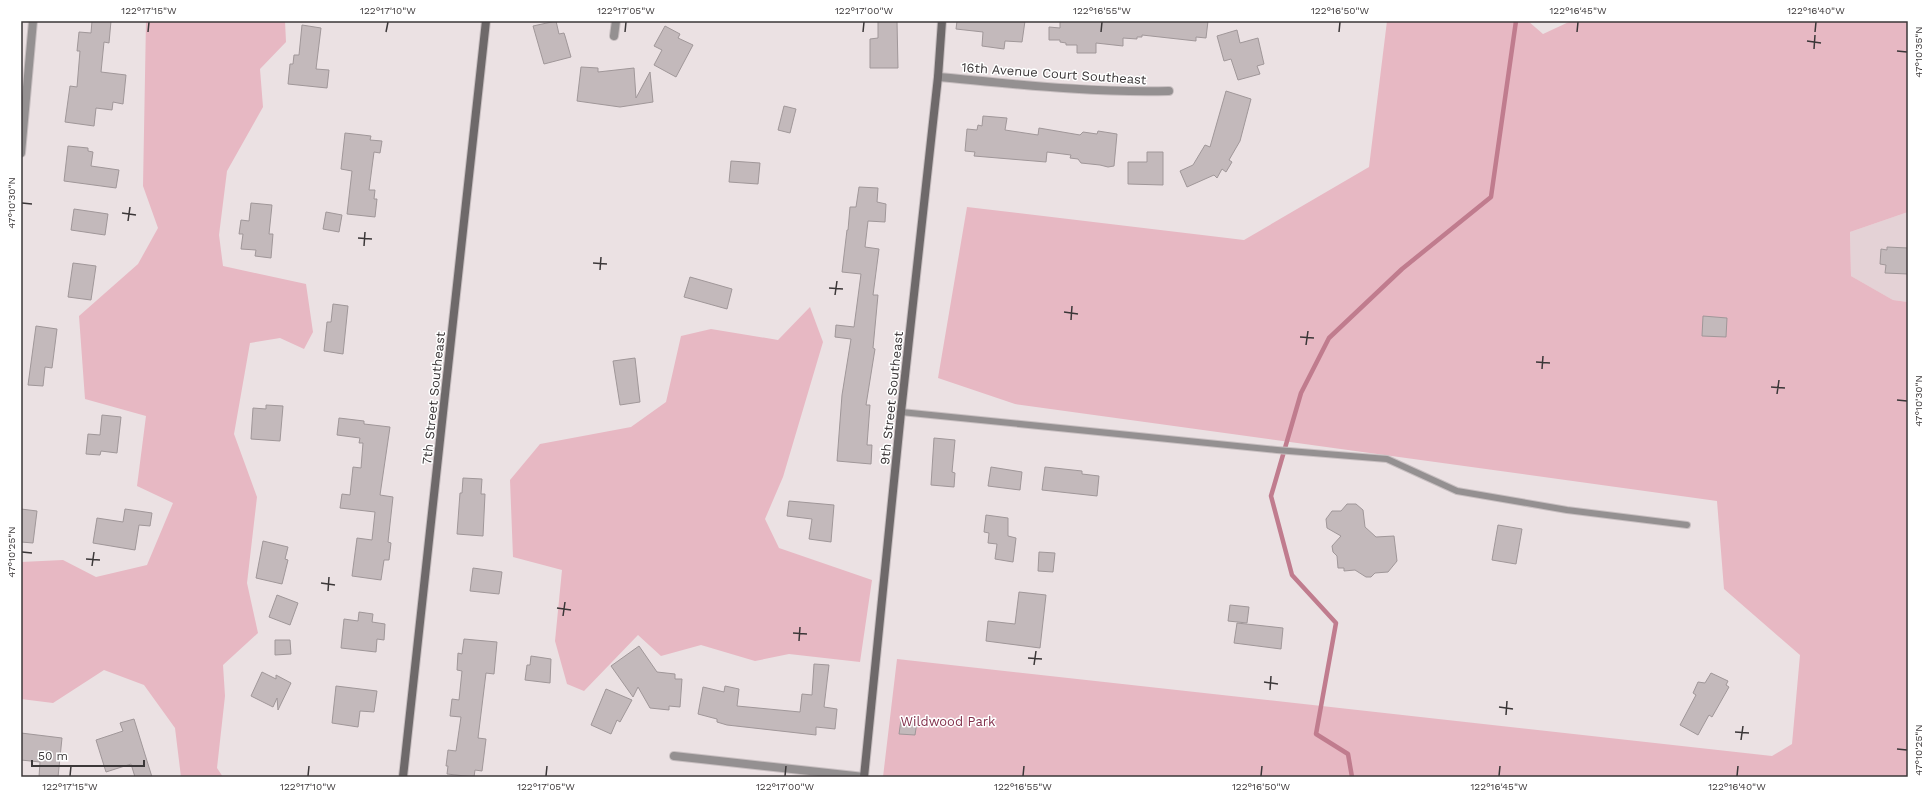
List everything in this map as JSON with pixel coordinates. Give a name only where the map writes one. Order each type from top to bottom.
[{"type":"street","points":[[21,153],[24,82],[33,21]]},
{"type":"street","name":"7th Street Southeast","points":[[403,777],[486,21]]},
{"type":"street","points":[[614,36],[616,21]]},
{"type":"street","name":"9th Street Southeast","points":[[864,777],[901,412],[938,77],[942,21]]},
{"type":"street","name":"16th Avenue Court Southeast","points":[[938,77],[1047,87],[1136,92],[1169,91]]},
{"type":"street","points":[[674,756],[864,777]]},
{"type":"lane","points":[[901,412],[1277,450],[1387,459],[1457,491],[1567,510],[1687,525]]},
{"type":"shaded area","points":[[1908,212],[1908,302],[1893,300],[1851,276],[1850,232]]},
{"type":"green space","points":[[146,21],[285,21],[286,42],[260,69],[263,107],[227,171],[219,235],[223,266],[306,284],[313,332],[304,349],[280,338],[250,343],[234,434],[257,497],[247,583],[258,633],[223,665],[225,696],[217,768],[223,777],[181,777],[175,728],[144,685],[104,670],[53,703],[21,699],[21,562],[63,560],[96,577],[147,565],[173,503],[137,486],[146,416],[85,399],[79,316],[138,264],[158,228],[143,186]]},
{"type":"green space","name":"Wildwood Park","points":[[1387,21],[1528,21],[1543,34],[1571,21],[1908,21],[1908,212],[1850,232],[1851,276],[1893,300],[1908,302],[1908,777],[883,777],[897,659],[1772,756],[1792,744],[1800,655],[1724,589],[1717,501],[1015,404],[938,378],[967,207],[1244,240],[1369,167]]},
{"type":"green space","points":[[810,307],[823,342],[783,477],[765,519],[779,548],[872,580],[860,662],[789,654],[755,661],[701,645],[661,656],[638,635],[584,691],[567,684],[555,641],[562,570],[513,557],[510,480],[540,444],[631,427],[666,402],[681,336],[711,329],[778,340]]},
{"type":"building","points":[[92,21],[111,21],[109,43],[104,42],[101,72],[126,75],[123,104],[113,102],[112,110],[96,108],[94,126],[65,122],[70,86],[77,87],[80,51],[77,51],[79,32],[91,33]]},
{"type":"building","points":[[556,21],[559,34],[564,33],[571,57],[544,64],[533,26]]},
{"type":"building","points":[[878,21],[897,21],[898,68],[870,68],[870,39],[878,38]]},
{"type":"building","points":[[957,21],[1025,21],[1022,42],[1005,41],[1004,49],[982,46],[983,32],[956,29]]},
{"type":"building","points":[[1060,21],[1208,21],[1206,38],[1196,37],[1196,41],[1142,35],[1142,37],[1137,37],[1137,39],[1123,38],[1123,46],[1096,43],[1096,53],[1077,53],[1077,45],[1066,45],[1066,43],[1060,42],[1060,40],[1049,40],[1049,27],[1060,28]]},
{"type":"building","points":[[302,25],[321,28],[316,69],[329,70],[327,88],[288,84],[290,64],[293,64],[294,55],[299,55]]},
{"type":"building","points":[[665,26],[680,34],[678,38],[693,45],[676,77],[654,65],[662,50],[654,46]]},
{"type":"building","points":[[1237,30],[1240,43],[1258,38],[1264,64],[1257,66],[1260,74],[1238,80],[1231,59],[1224,61],[1217,36]]},
{"type":"building","points":[[581,67],[598,68],[598,72],[634,68],[636,98],[650,72],[653,102],[620,107],[577,101]]},
{"type":"building","points":[[1226,91],[1251,99],[1240,141],[1229,160],[1232,162],[1226,172],[1222,169],[1217,178],[1214,175],[1187,187],[1180,171],[1193,165],[1205,145],[1210,147]]},
{"type":"building","points":[[784,106],[796,109],[790,133],[778,130]]},
{"type":"building","points":[[983,116],[1007,118],[1005,130],[1038,135],[1039,128],[1080,135],[1083,132],[1097,134],[1098,131],[1117,134],[1114,166],[1108,167],[1081,163],[1078,159],[1070,158],[1071,155],[1047,152],[1046,162],[974,156],[975,152],[965,151],[967,129],[977,130],[978,125],[982,126]]},
{"type":"building","points":[[345,133],[371,136],[370,140],[382,141],[380,153],[374,152],[369,190],[375,190],[374,199],[377,199],[375,217],[347,214],[352,171],[341,169]]},
{"type":"building","points":[[68,146],[88,148],[88,151],[93,152],[91,166],[119,170],[116,188],[64,181]]},
{"type":"building","points":[[1147,152],[1163,152],[1163,185],[1128,184],[1128,162],[1147,162]]},
{"type":"building","points":[[731,161],[760,163],[758,184],[729,182]]},
{"type":"building","points":[[859,187],[878,188],[877,202],[886,204],[885,222],[868,221],[865,247],[879,249],[873,295],[878,295],[873,348],[875,349],[866,405],[870,405],[867,445],[872,445],[871,464],[837,461],[842,395],[851,339],[835,337],[836,325],[854,327],[861,274],[842,272],[850,207],[856,207]]},
{"type":"building","points":[[251,203],[272,205],[269,234],[273,234],[271,258],[255,256],[256,250],[241,249],[243,234],[239,234],[241,220],[249,221]]},
{"type":"building","points":[[74,209],[108,214],[105,235],[71,230]]},
{"type":"building","points":[[326,212],[342,215],[339,232],[323,229]]},
{"type":"building","points":[[1887,247],[1908,248],[1908,274],[1885,273],[1886,265],[1880,264],[1881,249],[1887,250]]},
{"type":"building","points":[[73,263],[96,266],[91,300],[68,297]]},
{"type":"building","points":[[690,277],[732,289],[727,309],[684,297]]},
{"type":"building","points":[[333,304],[348,306],[343,354],[324,351],[327,322],[331,322]]},
{"type":"building","points":[[1703,316],[1727,318],[1726,337],[1702,336]]},
{"type":"building","points":[[36,326],[57,329],[52,368],[45,367],[43,386],[28,385]]},
{"type":"building","points":[[635,358],[640,402],[620,405],[613,361]]},
{"type":"building","points":[[266,405],[283,406],[280,441],[251,439],[253,408],[266,409]]},
{"type":"building","points":[[102,415],[121,417],[117,453],[101,451],[100,455],[86,454],[88,434],[100,435]]},
{"type":"building","points":[[339,418],[364,421],[364,424],[390,427],[380,495],[393,497],[388,542],[391,543],[389,560],[384,560],[381,580],[352,576],[357,538],[372,540],[375,512],[340,508],[342,494],[350,495],[353,467],[361,468],[363,443],[359,443],[360,438],[337,435]]},
{"type":"building","points":[[934,438],[955,440],[952,472],[955,473],[954,487],[931,485]]},
{"type":"building","points":[[991,467],[1022,472],[1020,490],[988,486]]},
{"type":"building","points":[[1045,467],[1082,471],[1082,474],[1099,476],[1097,496],[1042,490]]},
{"type":"building","points":[[463,478],[482,479],[481,494],[485,494],[483,536],[457,534],[460,493],[462,493]]},
{"type":"building","points":[[789,501],[834,505],[831,542],[809,539],[812,519],[787,516]]},
{"type":"building","points":[[1347,504],[1356,504],[1363,510],[1365,527],[1376,537],[1394,536],[1397,561],[1388,572],[1375,573],[1371,577],[1366,577],[1355,570],[1344,571],[1344,568],[1338,568],[1337,556],[1333,552],[1332,546],[1341,536],[1327,528],[1326,519],[1332,511],[1341,511]]},
{"type":"building","points":[[21,509],[37,511],[33,543],[21,542]]},
{"type":"building","points":[[125,509],[152,513],[150,526],[139,525],[135,550],[93,543],[97,518],[123,522]]},
{"type":"building","points":[[986,515],[1008,518],[1008,536],[1016,538],[1013,562],[995,559],[997,544],[988,543],[989,533],[984,532]]},
{"type":"building","points":[[1498,525],[1522,529],[1516,564],[1492,560]]},
{"type":"building","points":[[263,541],[288,547],[285,559],[288,560],[282,584],[256,578]]},
{"type":"building","points":[[1039,552],[1055,553],[1053,572],[1038,571]]},
{"type":"building","points":[[473,568],[502,572],[499,594],[470,591]]},
{"type":"building","points":[[1019,592],[1046,595],[1040,648],[986,641],[988,621],[1015,624]]},
{"type":"building","points":[[277,595],[298,603],[290,625],[269,617]]},
{"type":"building","points":[[1230,605],[1249,607],[1247,623],[1228,621]]},
{"type":"building","points":[[359,612],[373,614],[372,622],[385,624],[384,640],[377,639],[376,652],[341,648],[344,619],[358,621]]},
{"type":"building","points":[[1237,623],[1283,628],[1281,649],[1234,643]]},
{"type":"building","points":[[464,639],[497,642],[494,674],[486,673],[478,738],[486,739],[482,771],[475,770],[474,777],[447,774],[448,766],[446,766],[448,750],[456,751],[461,717],[450,716],[452,699],[459,700],[462,671],[457,670],[458,653],[462,654]]},
{"type":"building","points":[[275,640],[290,640],[291,654],[275,655]]},
{"type":"building","points":[[639,646],[657,672],[675,674],[675,679],[682,679],[680,707],[669,706],[669,710],[650,708],[638,687],[633,697],[611,666]]},
{"type":"building","points":[[531,656],[551,659],[550,683],[525,680],[527,665],[530,665]]},
{"type":"building","points":[[814,664],[829,665],[824,707],[837,709],[835,729],[816,727],[816,735],[727,725],[717,722],[717,719],[698,714],[703,687],[724,692],[725,686],[739,689],[737,706],[800,712],[802,694],[812,695]]},
{"type":"building","points":[[262,672],[276,679],[276,675],[291,683],[278,710],[277,698],[273,707],[251,696]]},
{"type":"building","points":[[1711,673],[1728,681],[1726,685],[1729,687],[1712,717],[1709,715],[1698,735],[1680,725],[1696,695],[1693,693],[1698,682],[1705,683]]},
{"type":"building","points":[[336,686],[377,691],[374,712],[360,711],[358,727],[332,723]]},
{"type":"building","points":[[606,689],[632,700],[620,722],[617,720],[611,734],[591,725]]},
{"type":"building","points":[[134,719],[152,777],[135,777],[131,764],[106,772],[96,740],[123,731],[120,723]]},
{"type":"building","points":[[901,720],[917,722],[915,735],[899,734]]},
{"type":"building","points":[[21,733],[62,738],[58,777],[39,777],[40,762],[21,760]]},
{"type":"waterway","points":[[1352,777],[1348,754],[1316,734],[1336,623],[1292,575],[1271,496],[1301,393],[1329,338],[1402,269],[1491,197],[1516,21]]}]
